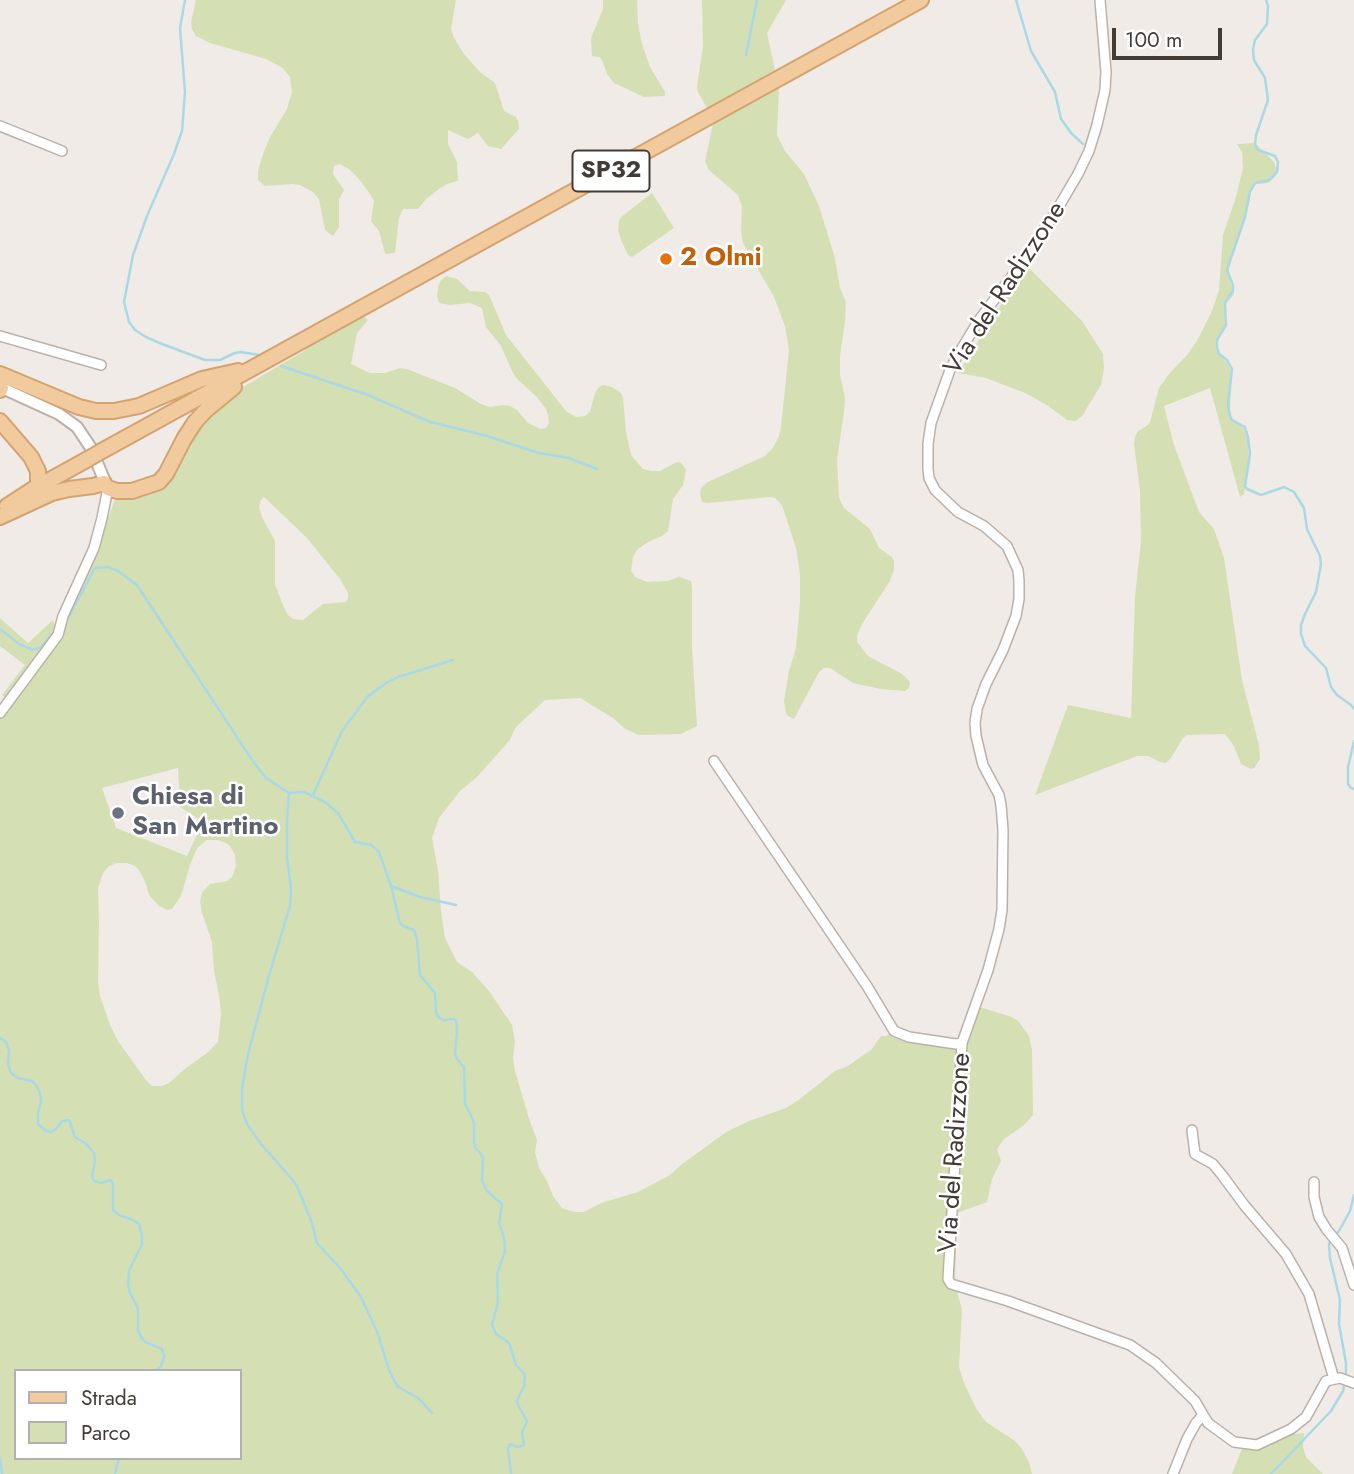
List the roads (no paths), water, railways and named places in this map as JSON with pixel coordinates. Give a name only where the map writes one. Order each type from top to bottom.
[{"type":"main road","name":"SP32","points":[[0,510],[38,486],[921,0]]},
{"type":"main road","points":[[0,517],[69,489],[106,485],[117,491],[130,491],[159,482],[166,474],[188,431],[202,414],[243,381],[296,350],[301,342]]},
{"type":"main road","points":[[0,385],[96,411],[114,411],[136,407],[199,380],[263,363]]},
{"type":"main road","points":[[0,421],[31,457],[38,471],[38,486]]},
{"type":"street","name":"Via del Radizzone","points":[[1100,0],[1105,90],[1089,151],[1055,213],[1013,276],[979,320],[956,358],[929,433],[929,478],[935,490],[958,512],[984,526],[1007,546],[1018,570],[1019,580],[1016,616],[986,684],[975,723],[983,765],[999,795],[1001,805],[1003,899],[999,929],[988,970],[962,1043],[948,1279],[951,1284],[1008,1301],[1129,1345],[1156,1363],[1195,1401],[1203,1415]]},
{"type":"street","points":[[0,126],[62,151]]},
{"type":"street","points":[[0,337],[102,365]]},
{"type":"street","points":[[0,385],[54,412],[77,427],[90,448],[106,485],[102,518],[94,548],[63,616],[59,632],[0,713]]},
{"type":"street","points":[[714,761],[867,986],[894,1031],[909,1037],[962,1043]]},
{"type":"street","points":[[1173,1474],[1191,1431],[1203,1415],[1208,1423],[1234,1442],[1257,1445],[1291,1429],[1306,1417],[1326,1381],[1345,1381],[1309,1294],[1286,1254],[1213,1164],[1195,1154],[1192,1130]]},
{"type":"street","points":[[1314,1182],[1314,1196],[1320,1217],[1342,1248],[1354,1285]]},
{"type":"waterway","points":[[185,0],[180,28],[185,92],[182,131],[133,255],[124,302],[129,322],[135,330],[162,344],[205,360],[220,360],[241,352],[259,355]]},
{"type":"waterway","points":[[746,55],[757,0]]},
{"type":"waterway","points":[[1016,0],[1031,51],[1055,92],[1061,119],[1083,144]]},
{"type":"waterway","points":[[1266,0],[1267,24],[1255,40],[1253,49],[1254,60],[1265,78],[1268,100],[1255,145],[1258,150],[1275,156],[1278,162],[1277,172],[1269,180],[1255,183],[1250,192],[1245,217],[1227,270],[1233,291],[1225,302],[1226,325],[1217,340],[1217,347],[1219,354],[1227,360],[1232,369],[1228,405],[1230,416],[1245,427],[1248,437],[1250,454],[1245,486],[1261,495],[1284,487],[1294,492],[1304,508],[1307,529],[1321,564],[1316,592],[1301,625],[1301,634],[1305,646],[1326,668],[1331,687],[1354,709]]},
{"type":"waterway","points":[[281,366],[368,395],[430,422],[487,436],[539,453],[569,458],[597,469]]},
{"type":"waterway","points":[[66,622],[95,568],[108,567],[118,571],[137,585],[266,778],[289,793],[304,792],[325,802],[338,813],[355,842],[371,845],[379,852],[391,886]]},
{"type":"waterway","points":[[0,629],[19,644],[33,650],[41,647],[57,628]]},
{"type":"waterway","points":[[313,795],[342,731],[368,696],[398,677],[453,660]]},
{"type":"waterway","points":[[1354,741],[1348,767],[1348,784],[1354,789]]},
{"type":"waterway","points":[[289,793],[287,857],[290,906],[248,1054],[242,1089],[242,1110],[247,1124],[261,1144],[297,1186],[317,1243],[361,1297],[398,1387],[418,1398],[432,1413]]},
{"type":"waterway","points":[[456,905],[420,897],[391,886],[400,923],[414,930],[420,975],[435,993],[436,1013],[443,1020],[456,1021],[455,1053],[464,1067],[465,1104],[474,1122],[475,1147],[483,1158],[482,1179],[486,1190],[502,1204],[499,1223],[505,1251],[497,1274],[498,1302],[492,1325],[496,1334],[509,1343],[516,1365],[525,1375],[524,1387],[517,1400],[527,1421],[522,1433],[524,1445],[518,1447],[510,1444],[508,1448],[511,1474]]},
{"type":"waterway","points":[[0,1038],[6,1042],[9,1051],[8,1064],[11,1073],[18,1078],[32,1081],[40,1093],[38,1124],[51,1132],[62,1121],[69,1120],[75,1137],[94,1153],[94,1181],[102,1183],[110,1180],[113,1183],[113,1210],[139,1224],[142,1244],[129,1271],[128,1284],[138,1308],[138,1330],[141,1337],[145,1342],[162,1349],[164,1357],[158,1369]]},
{"type":"waterway","points":[[1346,1376],[1339,1324],[1340,1300],[1329,1244],[1350,1211],[1354,1195]]},
{"type":"waterway","points":[[1271,1474],[1331,1411],[1343,1391],[1345,1382]]},
{"type":"waterway","points":[[0,1458],[2,1474]]},
{"type":"waterway","points":[[115,1474],[118,1460]]},
{"type":"place","name":"2 Olmi","points":[[666,259]]},
{"type":"place","name":"Chiesa di San Martino","points":[[118,813]]}]
